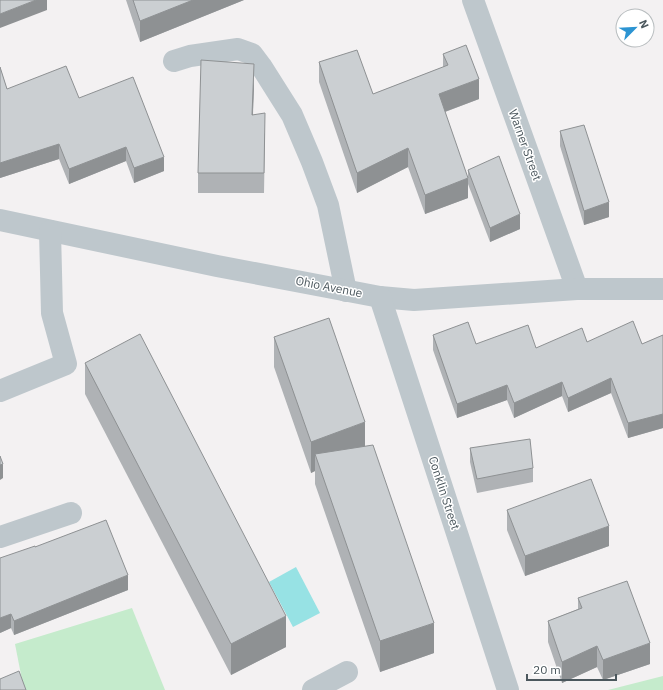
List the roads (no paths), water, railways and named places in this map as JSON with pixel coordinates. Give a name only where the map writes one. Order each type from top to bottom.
[{"type":"street","name":"Warner Street","points":[[473,0],[577,289]]},
{"type":"street","points":[[174,61],[190,56],[238,49],[252,54],[261,66],[292,115],[312,162],[328,205],[346,291]]},
{"type":"street","name":"Ohio Avenue","points":[[0,220],[380,297],[414,300],[577,289],[663,289]]},
{"type":"street","points":[[0,391],[66,364],[52,313],[50,231]]},
{"type":"street","name":"Conklin Street","points":[[380,297],[508,690]]},
{"type":"street","points":[[0,537],[71,512]]},
{"type":"street","points":[[313,690],[347,672]]},
{"type":"water","points":[[296,567],[320,613],[293,627],[269,582]]}]
